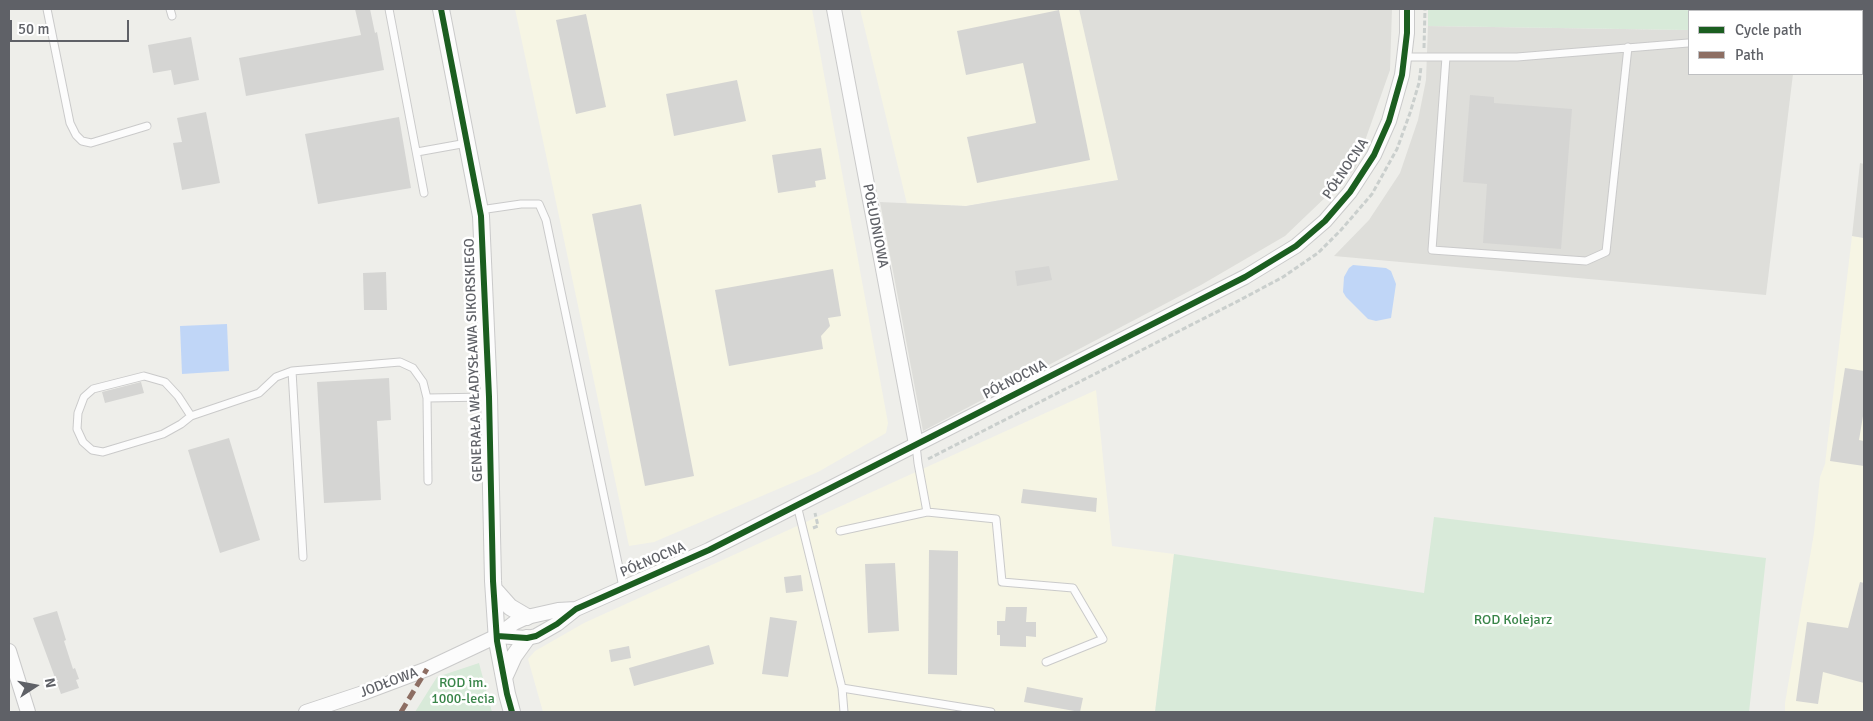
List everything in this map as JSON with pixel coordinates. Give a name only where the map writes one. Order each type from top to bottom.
[{"type":"street","name":"GENERAŁA WŁADYSŁAWA SIKORSKIEGO","points":[[441,9],[480,210],[489,396],[497,636],[512,712]]},
{"type":"street","name":"POŁUDNIOWA","points":[[834,9],[916,444]]},
{"type":"street","name":"PÓŁNOCNA","points":[[497,636],[526,638],[536,636],[548,630],[576,609],[709,550],[1245,277],[1296,246],[1325,221],[1350,192],[1374,155],[1389,121],[1402,75],[1407,33],[1407,9]]},
{"type":"street","points":[[494,588],[510,607],[527,617]]},
{"type":"street","name":"PÓŁNOCNA","points":[[497,636],[514,623],[527,617],[558,610],[576,609]]},
{"type":"street","name":"JODŁOWA","points":[[306,712],[427,669],[497,636]]},
{"type":"street","points":[[504,678],[514,656],[526,638]]},
{"type":"street","points":[[9,651],[28,712]]},
{"type":"lane","points":[[47,9],[70,123],[76,135],[82,141],[91,143],[147,126]]},
{"type":"lane","points":[[389,9],[424,192]]},
{"type":"lane","points":[[1404,57],[1517,56],[1688,43]]},
{"type":"lane","points":[[1446,57],[1432,250],[1586,261],[1606,252],[1628,47]]},
{"type":"lane","points":[[417,152],[467,143]]},
{"type":"lane","points":[[480,210],[521,204],[539,204],[546,220],[623,587]]},
{"type":"lane","points":[[191,416],[178,396],[165,382],[144,376],[93,388],[84,397],[78,413],[77,429],[83,442],[92,450],[103,452],[163,434],[191,416],[258,393],[276,377],[292,371],[400,362],[413,368],[423,382],[427,398],[428,481]]},
{"type":"lane","points":[[292,371],[303,557]]},
{"type":"lane","points":[[427,398],[489,396]]},
{"type":"lane","points":[[916,444],[927,512]]},
{"type":"lane","points":[[796,505],[842,688],[844,712]]},
{"type":"lane","points":[[840,531],[927,512],[996,519],[1002,582],[1073,588],[1103,639],[1046,662]]},
{"type":"lane","points":[[842,688],[991,712]]},
{"type":"shaded area","points":[[515,9],[812,9],[888,423],[886,433],[818,472],[654,542],[629,546]]},
{"type":"shaded area","points":[[860,9],[1083,9],[1118,180],[966,206],[907,204]]},
{"type":"shaded area","points":[[1079,9],[1392,9],[1390,70],[1355,169],[1285,236],[1201,285],[923,431],[880,202],[966,206],[1118,180]]},
{"type":"shaded area","points":[[1428,26],[1688,30],[1688,75],[1793,75],[1766,295],[1334,256],[1369,220],[1400,173],[1418,120],[1426,80]]},
{"type":"shaded area","points":[[1860,163],[1864,164],[1864,238],[1852,236]]},
{"type":"shaded area","points":[[1852,236],[1864,238],[1864,712],[1785,712],[1814,533],[1820,477],[1825,464]]},
{"type":"shaded area","points":[[1096,390],[1112,546],[1174,554],[1155,712],[543,712],[528,659],[535,651],[584,623]]},
{"type":"green space","points":[[1428,9],[1852,9],[1688,10],[1688,30],[1428,26]]},
{"type":"green space","name":"ROD Kolejarz","points":[[1434,517],[1766,558],[1749,712],[1155,712],[1174,554],[1424,593]]},
{"type":"green space","name":"ROD im. 1000-lecia","points":[[479,663],[492,712],[415,712],[437,677]]},
{"type":"water","points":[[1353,265],[1386,268],[1391,271],[1396,284],[1391,318],[1376,321],[1368,319],[1346,297],[1343,292],[1344,277]]},
{"type":"water","points":[[227,324],[229,371],[182,374],[180,326]]},
{"type":"building","points":[[355,9],[370,9],[375,33],[377,32],[384,70],[246,96],[239,58],[361,35]]},
{"type":"building","points":[[1059,10],[1090,160],[977,183],[967,137],[1036,123],[1023,63],[966,75],[957,31]]},
{"type":"building","points":[[586,14],[606,107],[576,114],[556,20]]},
{"type":"building","points":[[191,37],[199,80],[174,85],[171,70],[153,73],[148,45]]},
{"type":"building","points":[[737,80],[746,121],[674,136],[666,94]]},
{"type":"building","points":[[1470,95],[1494,97],[1494,103],[1572,109],[1561,249],[1483,243],[1487,184],[1463,182]]},
{"type":"building","points":[[206,112],[220,183],[182,190],[173,143],[182,142],[177,118]]},
{"type":"building","points":[[399,117],[411,188],[318,204],[305,134]]},
{"type":"building","points":[[821,148],[826,179],[815,181],[816,187],[778,193],[772,155]]},
{"type":"building","points":[[641,204],[694,476],[645,486],[592,214]]},
{"type":"building","points":[[1049,266],[1052,280],[1017,286],[1015,271]]},
{"type":"building","points":[[833,269],[841,316],[828,318],[830,326],[821,336],[823,349],[729,366],[715,290]]},
{"type":"building","points":[[386,272],[387,310],[364,310],[363,273]]},
{"type":"building","points":[[1845,368],[1864,371],[1864,410],[1859,440],[1864,441],[1864,466],[1830,461]]},
{"type":"building","points":[[389,378],[391,420],[377,421],[381,500],[324,503],[317,382]]},
{"type":"building","points":[[141,382],[144,393],[105,403],[102,392]]},
{"type":"building","points":[[229,438],[260,540],[220,553],[188,450]]},
{"type":"building","points":[[1023,489],[1097,498],[1096,512],[1021,503]]},
{"type":"building","points":[[929,550],[958,551],[957,675],[928,674]]},
{"type":"building","points":[[895,563],[899,631],[868,633],[865,564]]},
{"type":"building","points":[[801,575],[803,591],[786,593],[784,577]]},
{"type":"building","points":[[1860,582],[1864,583],[1864,683],[1823,672],[1818,704],[1796,701],[1807,622],[1848,628]]},
{"type":"building","points":[[1006,607],[1027,607],[1026,622],[1036,622],[1036,637],[1026,636],[1026,647],[1000,646],[1000,635],[997,635],[997,621],[1005,621]]},
{"type":"building","points":[[57,611],[73,669],[75,668],[79,679],[76,680],[79,688],[61,694],[33,618]]},
{"type":"building","points":[[770,617],[797,621],[788,677],[762,674]]},
{"type":"building","points":[[709,645],[714,664],[634,686],[629,668]]},
{"type":"building","points":[[629,646],[631,658],[611,662],[609,650]]},
{"type":"building","points":[[1027,687],[1083,698],[1080,712],[1024,702]]},
{"type":"marked path","points":[[401,712],[427,669]]},
{"type":"cycle path","points":[[441,9],[481,216],[489,397],[493,581],[497,641],[512,712]]},
{"type":"cycle path","points":[[497,636],[527,638],[536,636],[557,624],[576,609],[709,550],[1245,277],[1296,246],[1325,221],[1350,192],[1374,155],[1389,121],[1402,75],[1407,33],[1407,9]]}]
